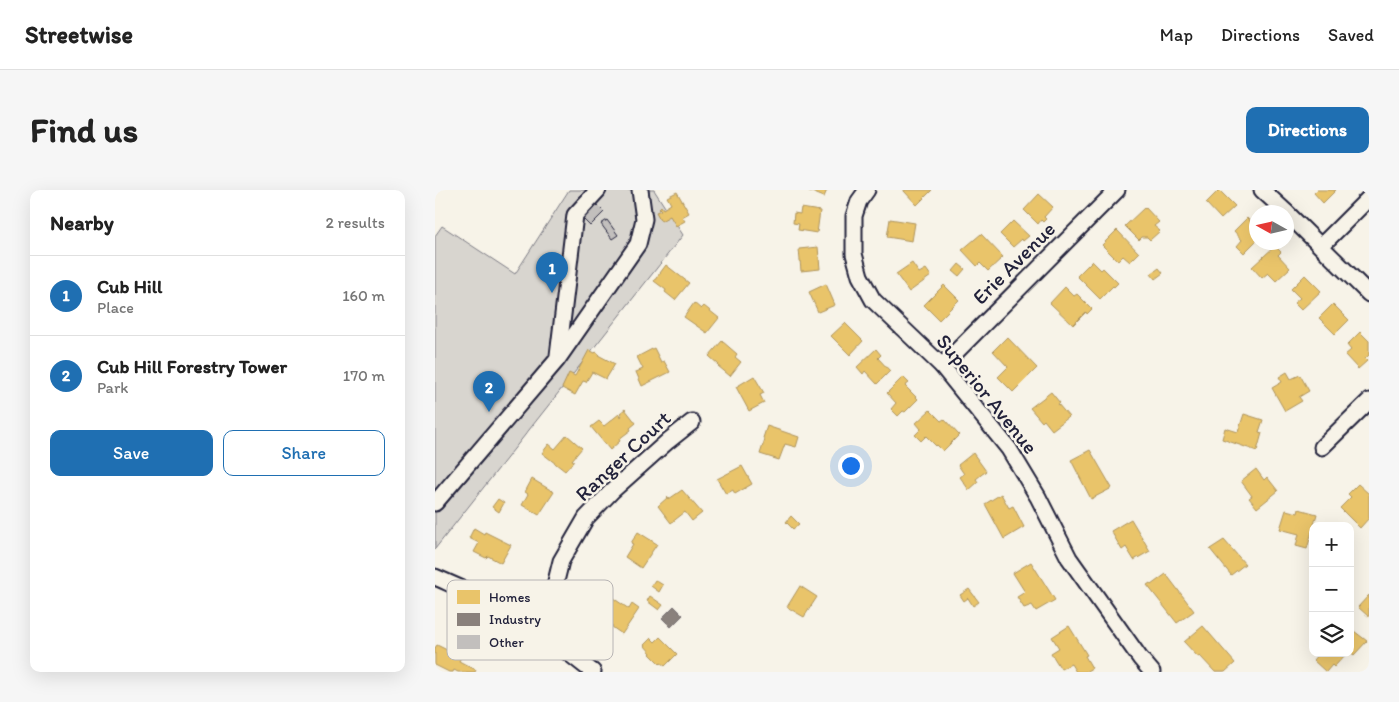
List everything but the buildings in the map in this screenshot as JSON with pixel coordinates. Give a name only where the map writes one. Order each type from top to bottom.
[{"type":"street","points":[[557,360],[575,215],[598,190]]},
{"type":"street","points":[[435,503],[557,360],[638,244],[643,219],[640,190]]},
{"type":"street","name":"Superior Avenue","points":[[867,190],[859,201],[854,216],[854,254],[860,276],[873,300],[942,366],[1009,449],[1039,497],[1069,558],[1140,658],[1153,672]]},
{"type":"street","name":"Erie Avenue","points":[[942,366],[1117,190]]},
{"type":"street","points":[[1262,190],[1278,205]]},
{"type":"street","points":[[1321,246],[1369,198]]},
{"type":"street","points":[[1294,221],[1369,294]]},
{"type":"street","points":[[1322,447],[1369,401]]},
{"type":"street","name":"Ranger Court","points":[[556,580],[561,561],[586,518],[612,491],[692,422]]},
{"type":"street","points":[[435,577],[447,582]]},
{"type":"street","points":[[573,660],[585,670]]},
{"type":"shaded area","points":[[569,190],[654,190],[683,235],[435,549],[435,236],[442,226],[515,274]]},
{"type":"place","name":"Cub Hill","points":[[552,293]]},
{"type":"place","name":"Cub Hill Forestry Tower","points":[[489,412]]}]
